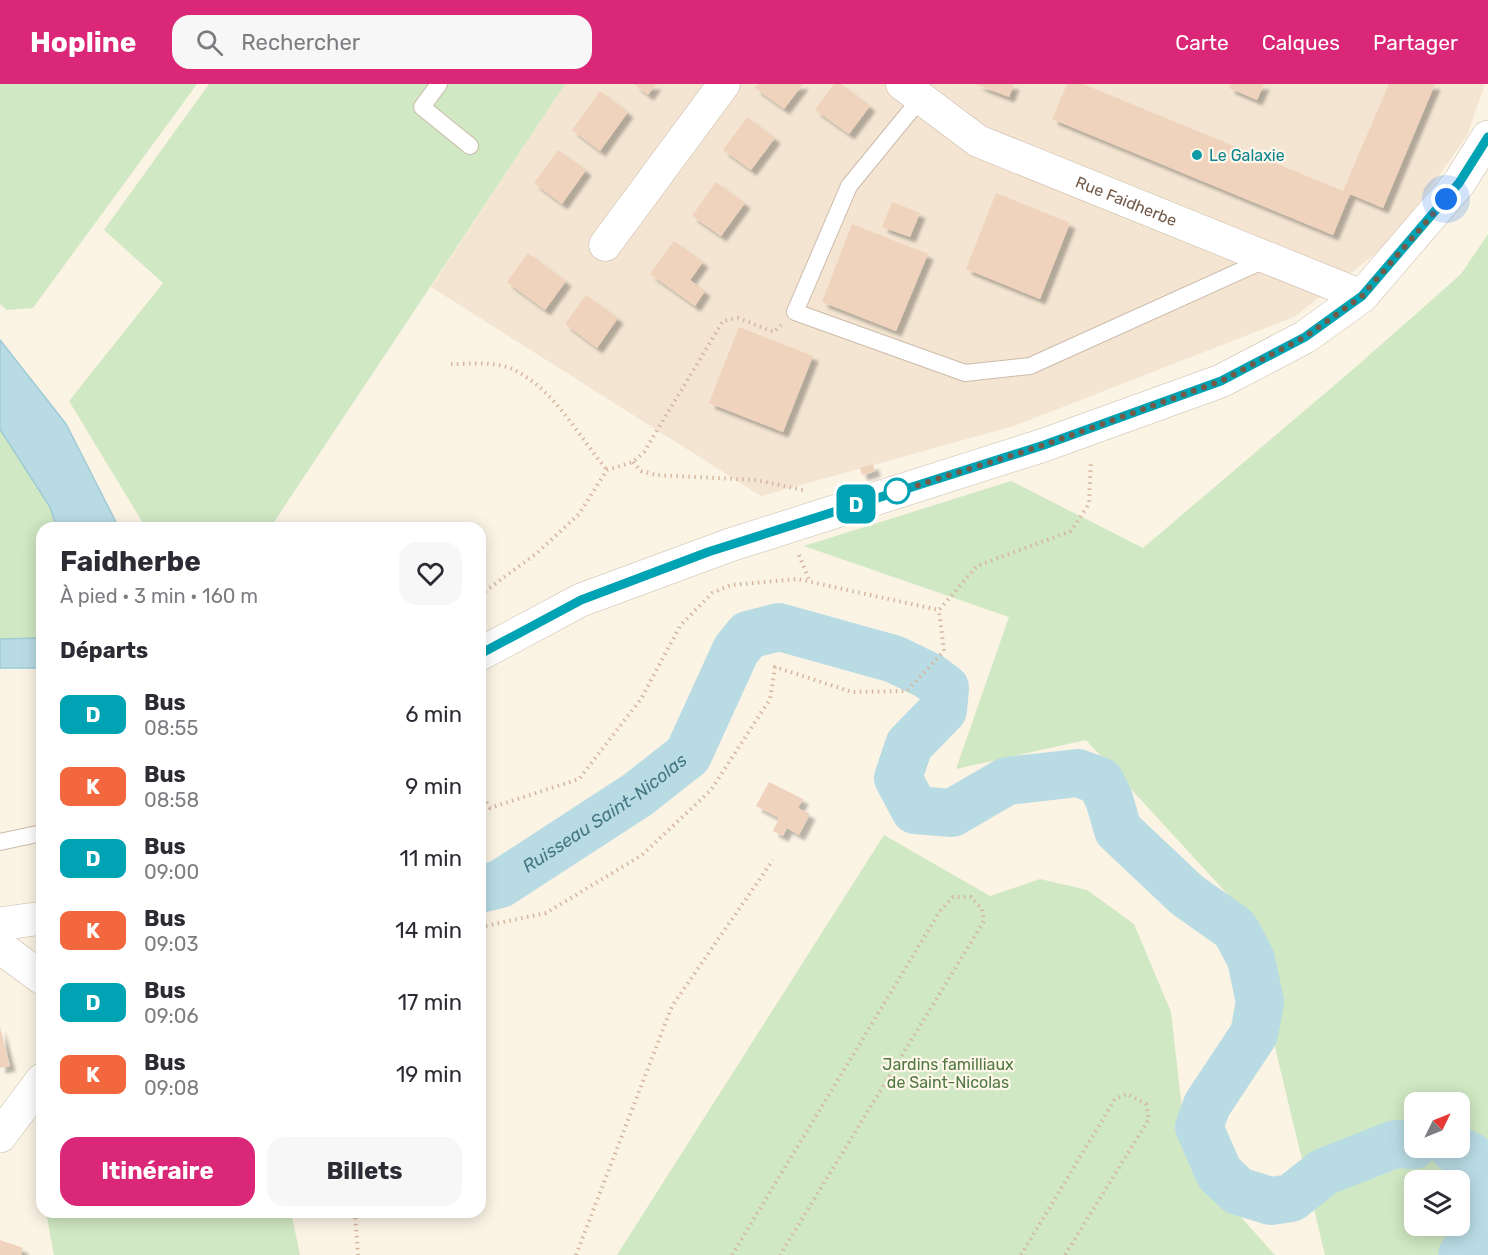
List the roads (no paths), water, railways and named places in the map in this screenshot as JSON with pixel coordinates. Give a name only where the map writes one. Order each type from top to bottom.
[{"type":"street","points":[[605,245],[724,84]]},
{"type":"street","name":"Rue Faidherbe","points":[[911,91],[978,141],[1362,296]]},
{"type":"street","points":[[486,651],[581,600],[623,584],[730,545],[1092,428],[1221,381],[1305,337],[1362,296],[1459,183],[1488,137]]},
{"type":"street","points":[[0,924],[36,919]]},
{"type":"street","points":[[0,947],[36,974]]},
{"type":"street","points":[[0,1136],[36,1088]]},
{"type":"lane","points":[[439,84],[422,107],[470,146]]},
{"type":"lane","points":[[911,91],[849,186],[795,312],[965,373],[1030,366],[1270,258]]},
{"type":"lane","points":[[0,842],[36,834]]},
{"type":"water","points":[[0,340],[66,424],[116,522],[55,522],[50,507],[0,429]]},
{"type":"water","points":[[36,638],[36,668],[0,668],[0,639]]},
{"type":"waterway","name":"Ruisseau Saint-Nicolas","points":[[486,888],[500,884],[637,795],[688,755],[736,650],[748,635],[779,627],[894,659],[929,676],[945,688],[943,710],[909,745],[898,778],[915,810],[952,813],[1007,781],[1078,773],[1100,781],[1109,799],[1118,830],[1187,895],[1235,929],[1251,959],[1260,1002],[1254,1034],[1207,1105],[1199,1127],[1219,1173],[1238,1191],[1271,1201],[1291,1198],[1324,1172],[1395,1144],[1404,1144]]},
{"type":"waterway","name":"Ruisseau Saint-Nicolas","points":[[1470,1156],[1488,1182]]},
{"type":"waterway","name":"Ruisseau Saint-Nicolas","points":[[1462,1255],[1484,1229],[1488,1193]]},
{"type":"place","name":"Le Galaxie","points":[[1197,155]]},
{"type":"park label","name":"Jardins familliaux de Saint-Nicolas","points":[[948,1073]]}]
